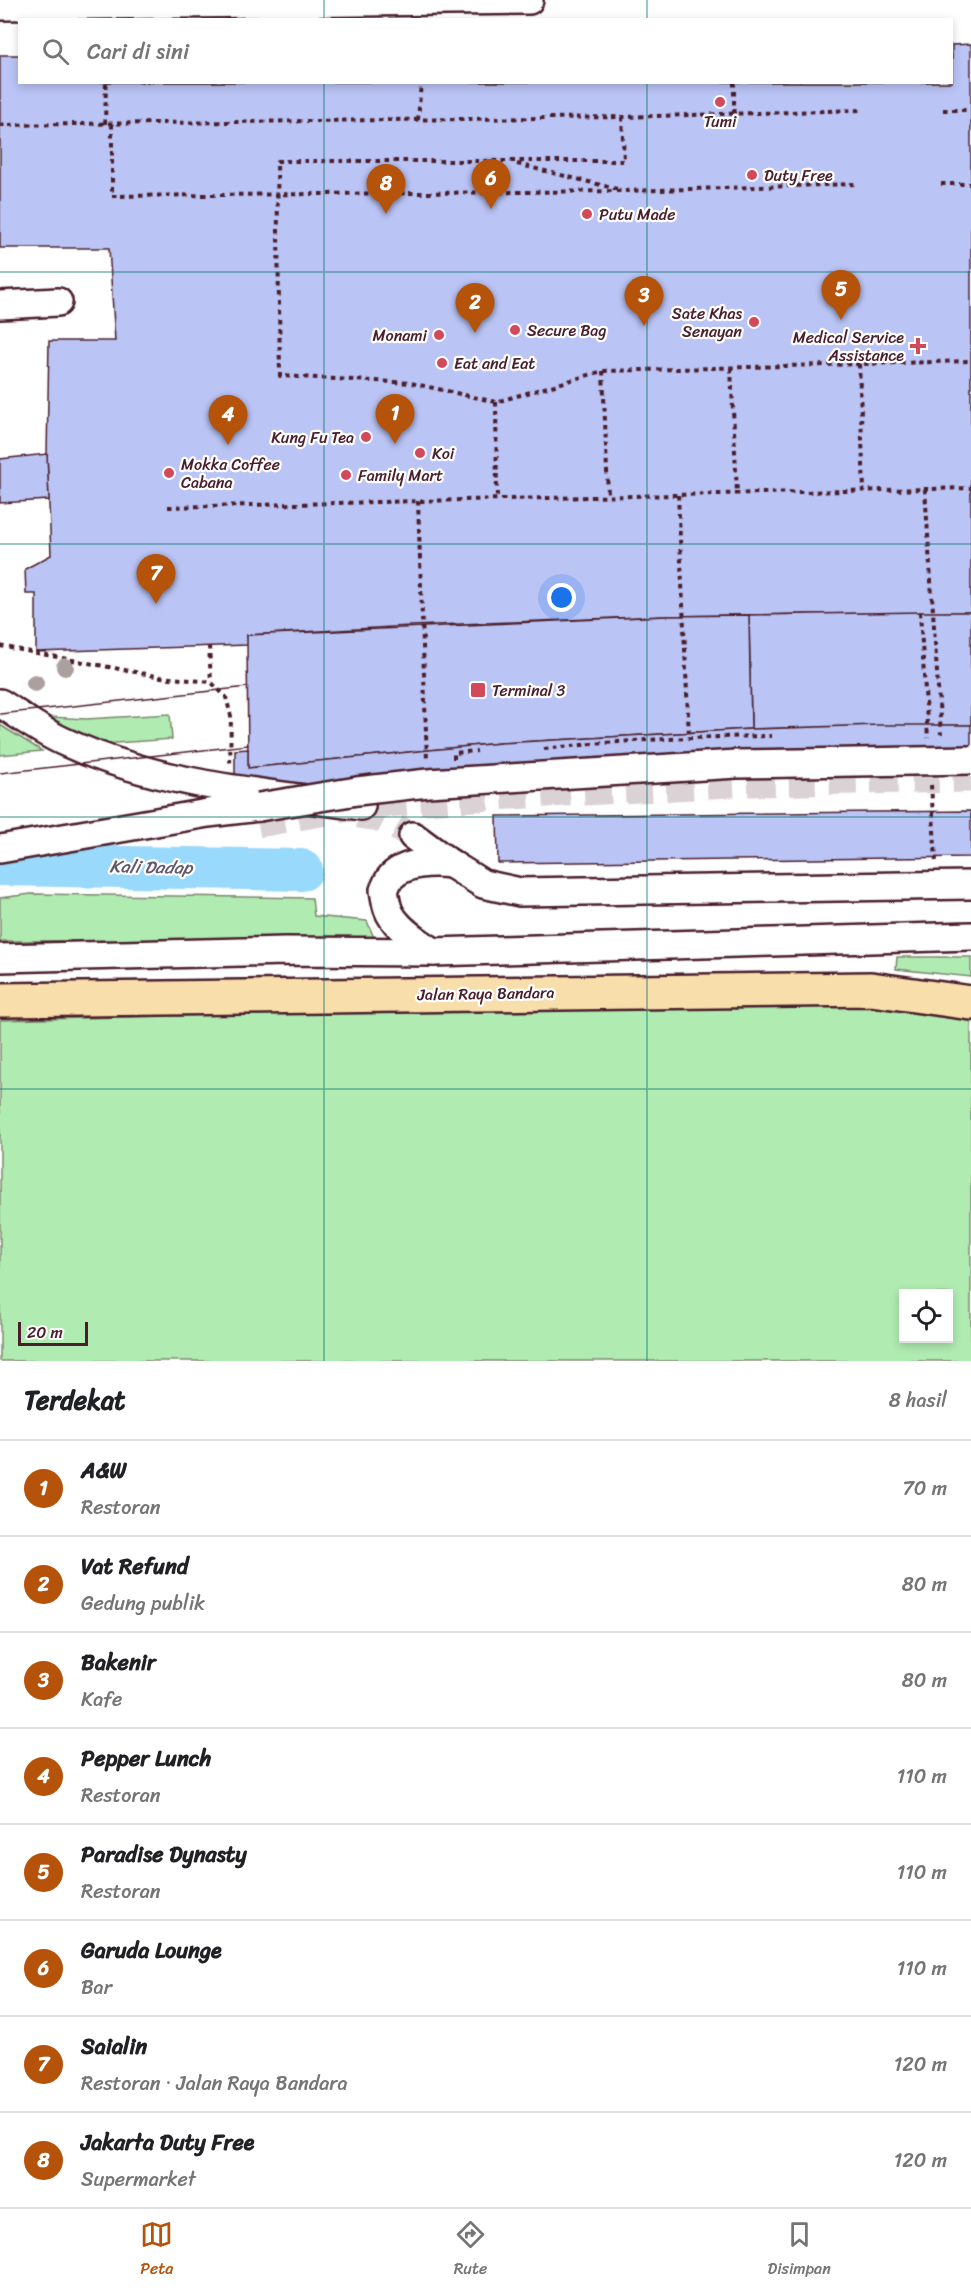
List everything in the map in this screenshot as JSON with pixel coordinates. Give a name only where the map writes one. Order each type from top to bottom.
[{"type":"main road","name":"Jalan Raya Bandara","points":[[0,1000],[872,989],[971,1002]]},
{"type":"street","points":[[0,6],[529,0]]},
{"type":"street","points":[[0,305],[58,302]]},
{"type":"street","points":[[0,703],[65,742],[96,755],[192,782],[361,806]]},
{"type":"street","points":[[0,849],[208,813],[428,783],[737,764],[971,759]]},
{"type":"street","points":[[0,867],[258,824]]},
{"type":"street","points":[[413,836],[483,884],[520,892],[971,885]]},
{"type":"street","points":[[434,952],[405,931],[389,911],[384,890],[392,876],[410,867],[428,862],[451,864]]},
{"type":"street","points":[[0,958],[285,951],[434,952],[971,936]]},
{"type":"path","points":[[105,124],[106,84]]},
{"type":"path","points":[[418,120],[421,84]]},
{"type":"path","points":[[734,84],[734,114]]},
{"type":"path","points":[[0,125],[622,117],[860,110]]},
{"type":"path","points":[[943,110],[971,110]]},
{"type":"path","points":[[622,117],[624,162],[277,162],[280,376],[411,383],[496,402],[603,371],[971,362]]},
{"type":"path","points":[[112,124],[112,196],[624,191],[857,184]]},
{"type":"path","points":[[511,162],[624,191]]},
{"type":"path","points":[[941,184],[971,184]]},
{"type":"path","points":[[859,364],[864,490]]},
{"type":"path","points":[[731,368],[737,493]]},
{"type":"path","points":[[603,371],[608,496]]},
{"type":"path","points":[[496,402],[497,499]]},
{"type":"path","points":[[168,507],[971,488]]},
{"type":"path","points":[[925,489],[941,734]]},
{"type":"path","points":[[678,495],[689,737]]},
{"type":"path","points":[[418,501],[427,762]]},
{"type":"path","points":[[0,646],[161,677],[211,682],[226,697],[231,716],[230,789]]},
{"type":"path","points":[[209,646],[211,682]]},
{"type":"path","points":[[453,752],[479,748],[479,753]]},
{"type":"green space","points":[[170,714],[172,739],[101,744],[60,727],[51,717],[86,719]]},
{"type":"green space","points":[[0,725],[42,751],[0,755]]},
{"type":"green space","points":[[31,894],[312,898],[314,916],[367,921],[375,940],[0,941],[0,898]]},
{"type":"green space","points":[[897,957],[971,957],[971,977],[896,969]]},
{"type":"green space","points":[[745,1006],[894,1006],[971,1019],[971,1361],[0,1361],[0,1020],[464,1009]]},
{"type":"building","points":[[971,44],[971,612],[666,616],[411,626],[247,635],[248,645],[36,652],[36,594],[26,594],[25,569],[51,555],[47,454],[49,341],[115,341],[109,248],[0,248],[0,55],[18,55],[18,84],[953,84],[953,45]]},
{"type":"building","points":[[47,454],[49,500],[0,503],[0,459]]},
{"type":"building","points":[[971,612],[971,725],[751,729],[749,615]]},
{"type":"building","points":[[749,615],[751,729],[500,743],[248,768],[247,635],[666,616]]},
{"type":"building","points":[[971,725],[971,769],[752,773],[235,806],[235,750],[248,749],[248,768],[500,743],[751,729]]},
{"type":"building","points":[[971,811],[971,857],[498,863],[497,816]]},
{"type":"waterway","name":"Kali Dadap","points":[[0,865],[302,870]]},
{"type":"tunnel","points":[[258,824],[361,806],[456,799],[748,783],[971,779]]},
{"type":"tunnel","points":[[358,815],[379,818],[413,836]]},
{"type":"tram line","points":[[0,714],[248,687]]},
{"type":"tram line","points":[[0,773],[248,745]]},
{"type":"place","name":"Tumi","points":[[720,102]]},
{"type":"place","name":"Duty Free","points":[[752,175]]},
{"type":"place","name":"Garuda Lounge","points":[[491,209]]},
{"type":"place","name":"Jakarta Duty Free","points":[[386,214]]},
{"type":"place","name":"Putu Made","points":[[587,214]]},
{"type":"place","name":"Paradise Dynasty","points":[[841,320]]},
{"type":"place","name":"Sate Khas Senayan","points":[[754,322]]},
{"type":"place","name":"Bakenir","points":[[644,326]]},
{"type":"place","name":"Secure Bag","points":[[515,330]]},
{"type":"place","name":"Vat Refund","points":[[475,333]]},
{"type":"place","name":"Monami","points":[[439,335]]},
{"type":"place","name":"Medical Service Assistance","points":[[918,346]]},
{"type":"place","name":"Eat and Eat","points":[[442,363]]},
{"type":"place","name":"Kung Fu Tea","points":[[366,437]]},
{"type":"place","name":"A&W","points":[[395,444]]},
{"type":"place","name":"Pepper Lunch","points":[[228,445]]},
{"type":"place","name":"Koi","points":[[420,453]]},
{"type":"place","name":"Mokka Coffee Cabana","points":[[169,473]]},
{"type":"place","name":"Family Mart","points":[[346,475]]},
{"type":"place","name":"Saialin","points":[[156,604]]},
{"type":"place","name":"Terminal 3","points":[[478,690]]}]
